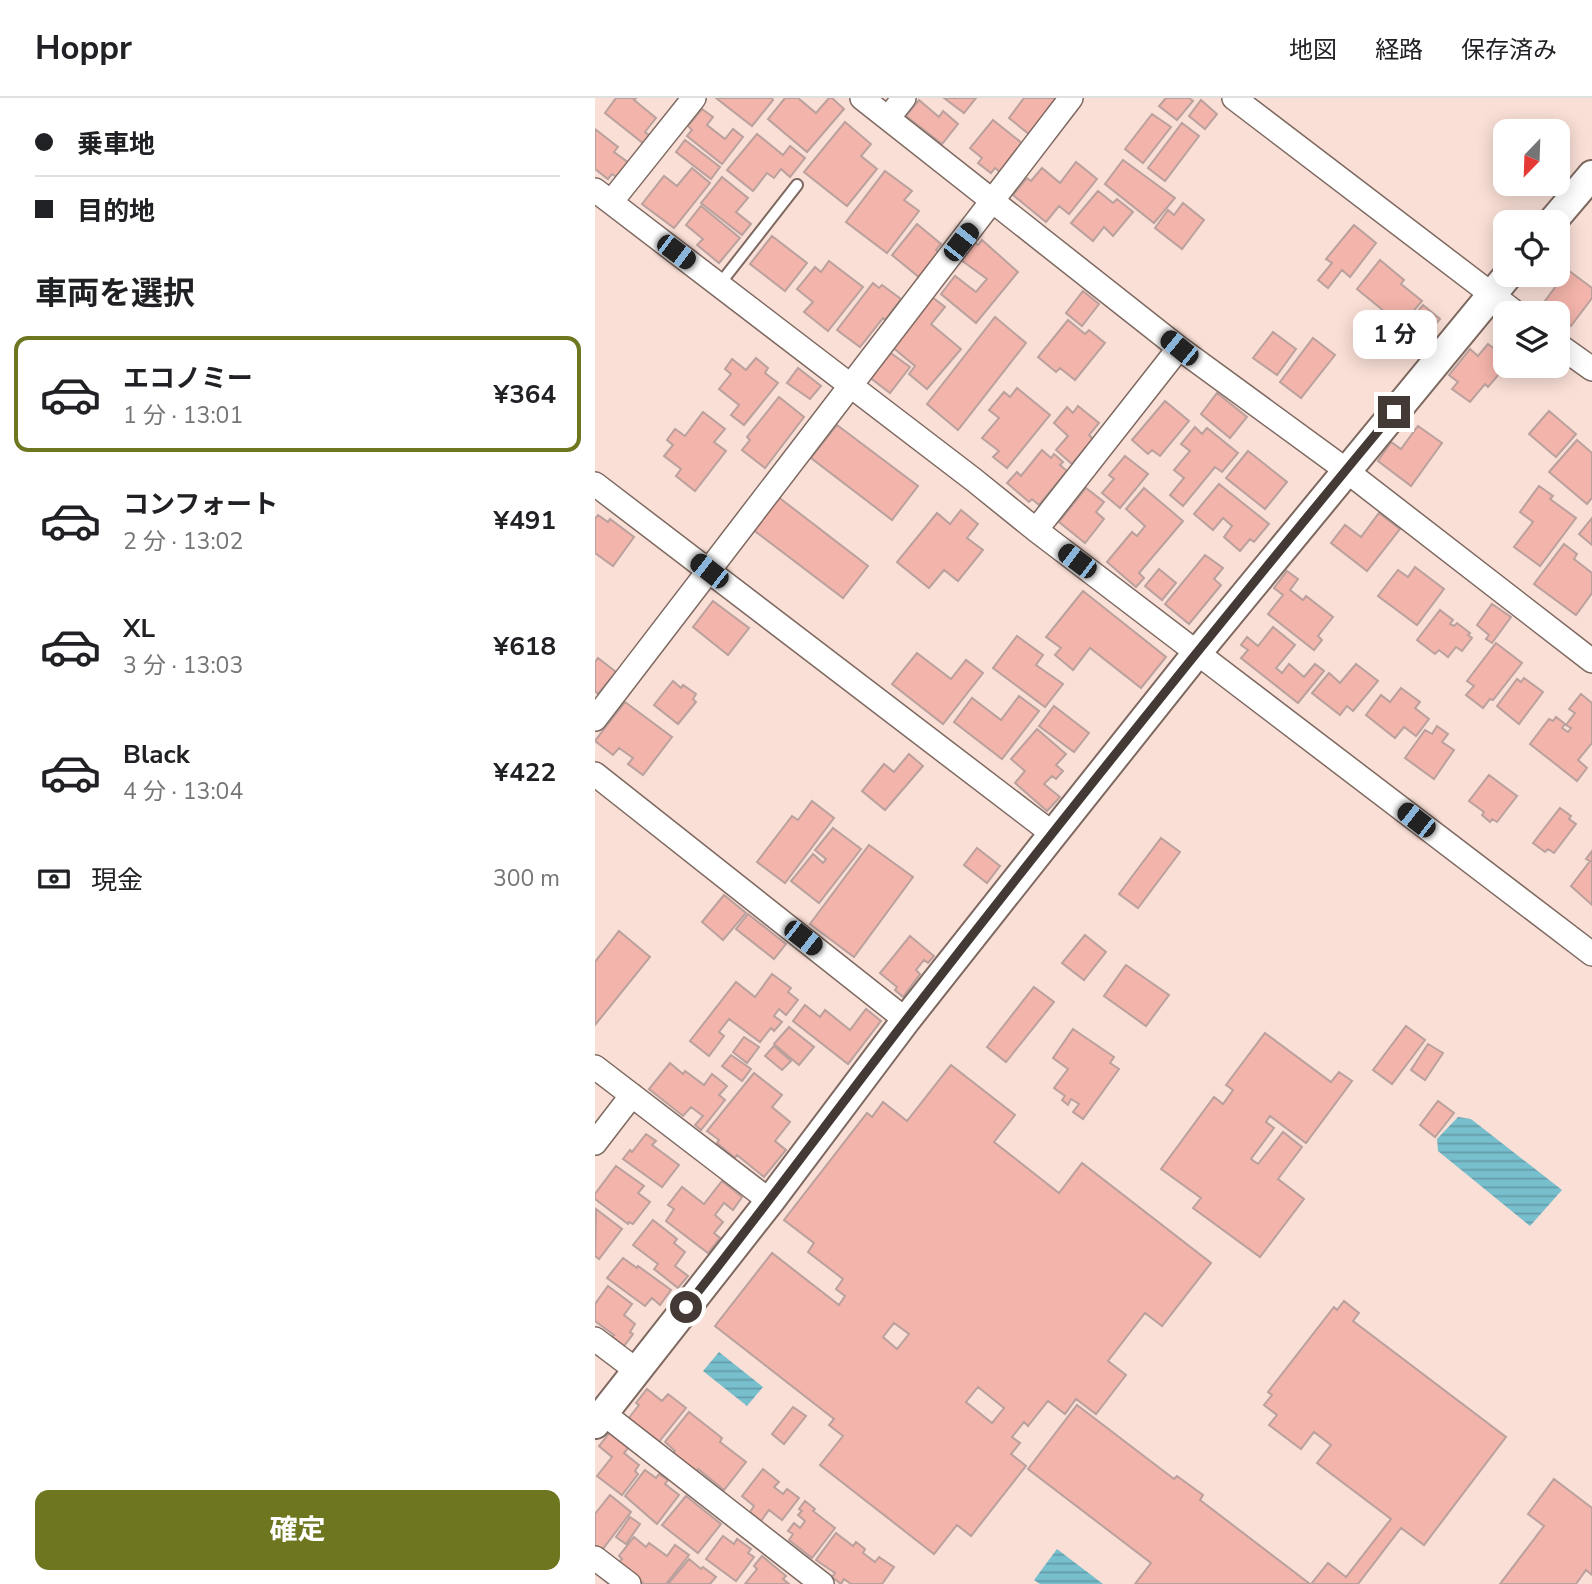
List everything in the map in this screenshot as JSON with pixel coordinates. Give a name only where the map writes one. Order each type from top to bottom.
[{"type":"street","points":[[694,98],[603,196],[1592,954]]},
{"type":"street","points":[[862,98],[1179,348],[1335,462],[1592,661]]},
{"type":"street","points":[[888,118],[904,98]]},
{"type":"street","points":[[595,719],[1071,98]]},
{"type":"street","points":[[1234,98],[1493,281]]},
{"type":"street","points":[[1562,210],[1592,175]]},
{"type":"street","points":[[822,1584],[599,1418],[1053,834],[1197,653],[1497,287]]},
{"type":"street","points":[[1037,530],[1179,348]]},
{"type":"street","points":[[1570,353],[1592,369]]},
{"type":"street","points":[[595,484],[1053,834]]},
{"type":"street","points":[[595,774],[906,1020]]},
{"type":"street","points":[[595,1067],[769,1201]]},
{"type":"street","points":[[595,1143],[632,1096]]},
{"type":"street","points":[[595,1339],[636,1370]]},
{"type":"street","points":[[595,1558],[629,1584]]},
{"type":"lane","points":[[719,285],[797,185]]},
{"type":"water","points":[[1458,1117],[1471,1119],[1562,1190],[1530,1226],[1438,1151],[1437,1139]]},
{"type":"water","points":[[719,1352],[763,1387],[747,1406],[703,1371]]},
{"type":"water","points":[[1057,1549],[1103,1584],[1040,1584],[1034,1580]]},
{"type":"building","points":[[616,98],[636,98],[634,100],[656,118],[645,132],[650,136],[644,144],[605,113]]},
{"type":"building","points":[[716,98],[772,98],[773,100],[752,126]]},
{"type":"building","points":[[785,98],[798,98],[816,113],[829,98],[844,109],[807,152],[768,119]]},
{"type":"building","points":[[944,98],[976,98],[964,113]]},
{"type":"building","points":[[1024,98],[1057,100],[1030,135],[1009,118]]},
{"type":"building","points":[[1166,98],[1189,98],[1193,101],[1177,120],[1159,106]]},
{"type":"building","points":[[919,100],[939,117],[943,111],[958,124],[942,144],[906,116]]},
{"type":"building","points":[[1201,100],[1217,114],[1205,129],[1189,116]]},
{"type":"building","points":[[702,109],[713,117],[707,125],[725,139],[733,129],[743,137],[722,164],[687,136],[692,130],[688,126]]},
{"type":"building","points":[[1152,114],[1171,127],[1143,163],[1125,149]]},
{"type":"building","points":[[993,120],[1023,144],[1000,172],[995,168],[991,173],[978,163],[982,158],[970,148]]},
{"type":"building","points":[[845,122],[871,144],[861,156],[877,169],[847,206],[804,172]]},
{"type":"building","points":[[1182,123],[1199,136],[1165,181],[1148,168]]},
{"type":"building","points":[[595,129],[618,147],[614,152],[629,163],[618,178],[612,174],[608,179],[595,169]]},
{"type":"building","points":[[757,134],[783,155],[790,146],[805,158],[790,177],[781,169],[774,178],[767,173],[753,191],[727,170]]},
{"type":"building","points":[[685,140],[720,167],[711,179],[676,152]]},
{"type":"building","points":[[1123,160],[1175,198],[1154,223],[1105,184]]},
{"type":"building","points":[[1076,162],[1097,179],[1069,214],[1059,206],[1046,222],[1013,195],[1027,178],[1031,181],[1042,168],[1060,183]]},
{"type":"building","points":[[692,168],[710,183],[674,228],[642,204],[664,176],[677,186]]},
{"type":"building","points":[[885,171],[912,191],[904,200],[919,211],[887,253],[846,222]]},
{"type":"building","points":[[722,177],[748,198],[736,212],[751,224],[742,235],[701,203]]},
{"type":"building","points":[[1098,191],[1113,203],[1117,199],[1133,212],[1113,236],[1104,227],[1093,241],[1071,223]]},
{"type":"building","points":[[1183,203],[1204,220],[1182,249],[1155,228],[1168,210],[1174,215]]},
{"type":"building","points":[[701,206],[740,238],[719,263],[697,245],[703,239],[686,225]]},
{"type":"building","points":[[917,224],[941,244],[936,250],[940,254],[920,278],[892,255]]},
{"type":"building","points":[[1354,225],[1376,243],[1350,277],[1342,270],[1328,288],[1318,280],[1332,263],[1326,259]]},
{"type":"building","points":[[772,236],[807,263],[785,291],[750,264]]},
{"type":"building","points":[[982,240],[1018,272],[976,323],[941,294],[955,276],[976,292],[987,279],[961,260],[974,242],[978,245]]},
{"type":"building","points":[[1380,260],[1404,280],[1401,284],[1422,301],[1404,322],[1393,313],[1390,316],[1357,289]]},
{"type":"building","points":[[829,261],[863,287],[828,331],[804,312],[813,302],[797,289],[815,267],[821,272]]},
{"type":"building","points":[[1570,272],[1592,288],[1592,298],[1571,326],[1570,301],[1545,301],[1555,287],[1570,287]]},
{"type":"building","points":[[873,283],[879,288],[882,285],[901,299],[860,347],[837,330]]},
{"type":"building","points":[[1083,291],[1099,304],[1082,326],[1066,313]]},
{"type":"building","points":[[932,297],[945,307],[931,324],[961,349],[927,389],[909,374],[915,366],[891,346]]},
{"type":"building","points":[[1423,305],[1440,319],[1420,343],[1403,329]]},
{"type":"building","points":[[995,317],[1026,343],[958,430],[927,404]]},
{"type":"building","points":[[1068,320],[1085,334],[1089,330],[1105,343],[1075,380],[1060,368],[1056,372],[1038,357]]},
{"type":"building","points":[[1273,332],[1296,349],[1277,375],[1253,358]]},
{"type":"building","points":[[1313,338],[1335,355],[1301,398],[1280,382]]},
{"type":"building","points":[[1488,344],[1493,348],[1493,378],[1496,378],[1488,387],[1485,384],[1470,402],[1452,389],[1458,382],[1449,375],[1470,349],[1478,356]]},
{"type":"building","points":[[888,351],[910,367],[890,393],[868,376]]},
{"type":"building","points":[[756,358],[768,368],[765,373],[778,383],[744,425],[731,415],[739,405],[719,389],[731,374],[725,369],[732,359],[746,370]]},
{"type":"building","points":[[798,368],[821,386],[810,399],[787,383]]},
{"type":"building","points":[[1017,388],[1050,415],[1007,468],[993,457],[999,451],[982,438],[999,418],[989,410],[1004,392],[1010,397]]},
{"type":"building","points":[[1217,393],[1247,417],[1230,438],[1201,414]]},
{"type":"building","points":[[779,397],[804,417],[765,468],[742,450],[750,440],[747,437]]},
{"type":"building","points":[[1165,401],[1189,421],[1160,456],[1152,450],[1148,454],[1132,440]]},
{"type":"building","points":[[1078,406],[1099,423],[1089,435],[1093,439],[1072,464],[1056,450],[1068,436],[1054,423],[1067,407],[1073,413]]},
{"type":"building","points":[[1549,411],[1576,434],[1556,457],[1529,434]]},
{"type":"building","points":[[703,412],[725,429],[714,442],[726,451],[695,491],[676,476],[681,469],[664,456],[673,445],[667,440],[675,429],[685,436]]},
{"type":"building","points":[[837,425],[918,486],[892,520],[811,458]]},
{"type":"building","points":[[1418,426],[1442,443],[1411,486],[1378,461],[1391,442],[1401,449]]},
{"type":"building","points":[[1195,427],[1202,434],[1207,428],[1238,453],[1222,472],[1215,467],[1183,506],[1170,495],[1184,478],[1174,470],[1190,451],[1181,444]]},
{"type":"building","points":[[1577,440],[1592,453],[1592,498],[1587,504],[1549,472]]},
{"type":"building","points":[[1042,450],[1051,458],[1054,454],[1063,462],[1060,465],[1067,471],[1039,505],[1032,499],[1029,502],[1007,483],[1017,472],[1021,476]]},
{"type":"building","points":[[1248,451],[1287,482],[1265,509],[1226,478]]},
{"type":"building","points":[[1125,456],[1148,474],[1120,508],[1102,493],[1114,479],[1109,475]]},
{"type":"building","points":[[1219,484],[1269,524],[1254,542],[1250,539],[1240,551],[1224,537],[1232,526],[1223,518],[1213,530],[1194,514]]},
{"type":"building","points":[[1539,486],[1553,496],[1550,499],[1576,518],[1540,566],[1514,547],[1533,522],[1520,512]]},
{"type":"building","points":[[1086,488],[1104,502],[1096,512],[1104,519],[1085,543],[1059,522]]},
{"type":"building","points":[[1144,488],[1183,521],[1139,573],[1144,578],[1136,587],[1107,562],[1132,532],[1137,536],[1145,526],[1126,509]]},
{"type":"building","points":[[777,496],[868,566],[843,598],[752,529]]},
{"type":"building","points":[[961,510],[978,524],[967,538],[983,550],[958,581],[944,570],[929,588],[897,562],[937,513],[950,524]]},
{"type":"building","points":[[1379,513],[1400,529],[1367,571],[1331,543],[1345,525],[1361,537]]},
{"type":"building","points":[[598,515],[608,522],[610,519],[634,537],[613,566],[595,553],[595,519]]},
{"type":"building","points":[[1592,518],[1592,545],[1579,534]]},
{"type":"building","points":[[1564,544],[1577,554],[1574,559],[1592,573],[1592,593],[1576,615],[1534,584]]},
{"type":"building","points":[[1205,555],[1223,568],[1214,579],[1221,585],[1189,624],[1165,604]]},
{"type":"building","points":[[1415,567],[1444,589],[1417,625],[1378,596],[1398,570],[1408,577]]},
{"type":"building","points":[[1159,569],[1176,583],[1162,600],[1145,586]]},
{"type":"building","points":[[1287,571],[1298,579],[1290,590],[1303,600],[1306,596],[1333,617],[1318,636],[1322,640],[1314,650],[1268,614],[1283,595],[1274,588]]},
{"type":"building","points":[[1083,591],[1166,657],[1141,688],[1090,648],[1073,670],[1055,655],[1061,648],[1046,637]]},
{"type":"building","points":[[713,601],[749,628],[728,655],[693,627]]},
{"type":"building","points":[[1492,604],[1511,617],[1492,643],[1486,639],[1489,635],[1477,625]]},
{"type":"building","points":[[1440,610],[1453,620],[1450,624],[1454,626],[1457,623],[1470,633],[1468,635],[1472,638],[1462,651],[1456,647],[1448,657],[1439,650],[1435,654],[1417,640]]},
{"type":"building","points":[[1273,627],[1295,645],[1276,668],[1282,673],[1289,664],[1304,677],[1315,664],[1324,671],[1298,703],[1241,658],[1248,650],[1241,645],[1247,637],[1258,646]]},
{"type":"building","points":[[1017,636],[1043,655],[1036,665],[1063,684],[1045,707],[993,668]]},
{"type":"building","points":[[1496,643],[1522,663],[1493,700],[1490,699],[1483,708],[1466,695],[1474,686],[1467,681]]},
{"type":"building","points":[[917,653],[951,679],[966,660],[983,673],[943,724],[892,684]]},
{"type":"building","points":[[598,658],[616,672],[598,694],[595,691],[595,662]]},
{"type":"building","points":[[1356,664],[1378,681],[1353,711],[1347,706],[1340,715],[1312,693],[1329,673],[1340,683]]},
{"type":"building","points":[[1524,678],[1543,692],[1519,724],[1497,706],[1517,679],[1521,682]]},
{"type":"building","points":[[673,681],[681,688],[683,685],[696,694],[693,699],[696,702],[678,724],[654,705]]},
{"type":"building","points":[[1401,688],[1420,702],[1415,708],[1429,719],[1416,736],[1404,727],[1395,738],[1366,715],[1381,695],[1390,702]]},
{"type":"building","points":[[1581,694],[1592,703],[1592,743],[1578,760],[1587,768],[1577,781],[1530,744],[1549,719],[1553,721],[1556,717],[1565,724],[1562,728],[1568,732],[1571,728],[1566,725],[1575,713],[1569,709]]},
{"type":"building","points":[[1019,696],[1039,711],[1002,759],[954,722],[972,698],[1001,720]]},
{"type":"building","points":[[625,702],[672,737],[643,775],[628,764],[633,758],[619,748],[613,755],[595,741]]},
{"type":"building","points":[[1054,706],[1089,733],[1074,752],[1039,726]]},
{"type":"building","points":[[1437,726],[1448,734],[1442,742],[1454,750],[1434,779],[1405,758],[1425,730],[1432,734]]},
{"type":"building","points":[[1037,729],[1066,754],[1056,765],[1063,771],[1056,779],[1052,776],[1044,784],[1060,797],[1047,811],[1015,783],[1025,771],[1011,759]]},
{"type":"building","points":[[909,754],[923,766],[885,810],[862,791],[884,764],[894,772]]},
{"type":"building","points":[[1489,775],[1517,796],[1497,822],[1492,819],[1490,822],[1482,815],[1484,812],[1469,801]]},
{"type":"building","points":[[812,801],[834,818],[785,883],[757,862],[792,816],[798,820]]},
{"type":"building","points":[[1560,808],[1571,816],[1569,819],[1576,824],[1554,853],[1548,849],[1545,852],[1533,843]]},
{"type":"building","points":[[833,828],[861,849],[819,903],[791,881],[813,854],[823,863],[826,859],[815,850]]},
{"type":"building","points":[[1161,838],[1180,852],[1138,908],[1119,894]]},
{"type":"building","points":[[869,845],[913,877],[854,957],[810,924]]},
{"type":"building","points":[[977,848],[1000,866],[987,883],[964,865]]},
{"type":"building","points":[[1592,851],[1592,905],[1571,886],[1590,861],[1586,859]]},
{"type":"building","points":[[724,895],[746,913],[723,940],[702,922]]},
{"type":"building","points":[[748,914],[786,944],[774,959],[736,929]]},
{"type":"building","points":[[619,931],[650,957],[595,1025],[595,962]]},
{"type":"building","points":[[1085,935],[1106,952],[1084,980],[1062,963]]},
{"type":"building","points":[[910,936],[934,956],[928,963],[924,960],[916,970],[920,974],[903,997],[895,990],[897,987],[880,973]]},
{"type":"building","points":[[1126,965],[1169,995],[1146,1026],[1104,996]]},
{"type":"building","points":[[772,974],[791,988],[788,992],[798,1000],[786,1015],[779,1009],[774,1016],[782,1022],[774,1031],[771,1028],[760,1042],[729,1019],[719,1032],[724,1036],[709,1056],[690,1041],[736,982],[755,997]]},
{"type":"building","points":[[1034,987],[1054,1002],[1006,1062],[987,1047]]},
{"type":"building","points":[[805,1005],[820,1017],[825,1010],[850,1030],[866,1009],[881,1021],[848,1064],[793,1021]]},
{"type":"building","points":[[1406,1026],[1425,1040],[1392,1084],[1373,1070]]},
{"type":"building","points":[[789,1027],[814,1047],[799,1065],[774,1044]]},
{"type":"building","points":[[1073,1029],[1114,1057],[1110,1063],[1119,1069],[1083,1119],[1073,1112],[1079,1104],[1071,1099],[1068,1105],[1062,1100],[1065,1096],[1054,1088],[1068,1069],[1053,1058]]},
{"type":"building","points":[[1265,1033],[1331,1082],[1339,1072],[1352,1081],[1306,1143],[1270,1116],[1266,1122],[1274,1128],[1251,1159],[1258,1164],[1283,1132],[1302,1147],[1278,1179],[1304,1199],[1260,1257],[1193,1208],[1201,1198],[1161,1169],[1214,1097],[1223,1104],[1233,1090],[1226,1085]]},
{"type":"building","points":[[744,1037],[759,1047],[747,1063],[733,1052]]},
{"type":"building","points":[[1428,1044],[1443,1053],[1425,1080],[1411,1070]]},
{"type":"building","points":[[774,1046],[791,1061],[782,1070],[765,1056]]},
{"type":"building","points":[[731,1055],[751,1069],[742,1081],[722,1066]]},
{"type":"building","points":[[670,1063],[683,1074],[685,1071],[704,1085],[712,1074],[727,1086],[719,1095],[725,1100],[701,1130],[695,1125],[703,1116],[691,1107],[683,1116],[649,1089]]},
{"type":"building","points":[[951,1065],[1015,1115],[994,1142],[1059,1193],[1082,1163],[1211,1263],[1162,1326],[1145,1313],[1108,1361],[1126,1375],[1096,1414],[1076,1399],[1065,1414],[1048,1401],[1028,1426],[1024,1422],[1012,1437],[1020,1443],[1011,1454],[1026,1466],[971,1536],[957,1525],[934,1554],[820,1465],[843,1436],[829,1425],[834,1419],[715,1326],[772,1253],[839,1305],[845,1296],[836,1289],[843,1279],[808,1252],[814,1243],[784,1220],[867,1113],[872,1117],[883,1102],[907,1121]],"holes":[[[894,1323],[909,1334],[897,1349],[883,1337]],[[978,1387],[1004,1408],[992,1423],[966,1402]]]},
{"type":"building","points":[[754,1073],[782,1095],[772,1107],[790,1122],[775,1141],[786,1150],[764,1177],[737,1155],[735,1158],[707,1131]]},
{"type":"building","points":[[1438,1101],[1454,1113],[1435,1137],[1420,1125]]},
{"type":"building","points":[[646,1134],[656,1141],[652,1145],[679,1165],[662,1187],[623,1159]]},
{"type":"building","points":[[616,1166],[644,1186],[638,1193],[650,1202],[633,1224],[628,1224],[595,1199],[595,1194]]},
{"type":"building","points":[[722,1181],[742,1197],[733,1210],[724,1203],[715,1215],[723,1222],[714,1233],[720,1238],[708,1253],[666,1221],[674,1209],[668,1205],[682,1187],[704,1204]]},
{"type":"building","points":[[596,1209],[622,1229],[599,1259],[595,1256]]},
{"type":"building","points":[[653,1220],[677,1239],[674,1243],[685,1252],[675,1266],[688,1276],[678,1288],[654,1269],[658,1264],[633,1245]]},
{"type":"building","points":[[623,1258],[671,1290],[660,1305],[652,1298],[645,1306],[607,1278]]},
{"type":"building","points":[[608,1286],[632,1304],[624,1315],[635,1324],[630,1332],[633,1334],[624,1346],[595,1321],[595,1304]]},
{"type":"building","points":[[1344,1301],[1359,1313],[1353,1321],[1506,1437],[1424,1545],[1401,1528],[1358,1584],[1314,1584],[1312,1583],[1328,1563],[1346,1577],[1391,1519],[1317,1463],[1331,1445],[1314,1432],[1301,1449],[1269,1425],[1277,1415],[1264,1405],[1272,1395],[1268,1392],[1334,1307],[1337,1310]]},
{"type":"building","points":[[647,1389],[662,1401],[668,1394],[686,1408],[658,1443],[628,1419]]},
{"type":"building","points":[[1077,1405],[1174,1479],[1177,1476],[1203,1495],[1200,1500],[1310,1584],[1135,1584],[1151,1563],[1028,1469]]},
{"type":"building","points":[[793,1407],[806,1416],[784,1444],[772,1434]]},
{"type":"building","points":[[689,1412],[722,1438],[720,1442],[746,1462],[724,1490],[698,1469],[696,1472],[673,1454],[675,1451],[665,1442]]},
{"type":"building","points":[[611,1431],[630,1446],[624,1453],[639,1465],[635,1471],[638,1474],[622,1495],[597,1476],[612,1457],[599,1446]]},
{"type":"building","points":[[763,1469],[779,1482],[774,1487],[783,1494],[787,1489],[799,1498],[782,1520],[769,1510],[761,1521],[750,1512],[754,1506],[742,1496]]},
{"type":"building","points":[[645,1470],[656,1478],[659,1474],[668,1480],[665,1484],[679,1495],[657,1524],[625,1496]]},
{"type":"building","points":[[1554,1479],[1592,1508],[1592,1575],[1586,1570],[1576,1584],[1500,1584],[1544,1526],[1528,1514]]},
{"type":"building","points":[[610,1495],[631,1512],[602,1550],[595,1545],[595,1514]]},
{"type":"building","points":[[686,1496],[721,1524],[698,1553],[662,1525]]},
{"type":"building","points":[[805,1501],[835,1528],[812,1558],[789,1540],[793,1534],[788,1531],[794,1523],[800,1528],[805,1521],[798,1515]]},
{"type":"building","points":[[630,1517],[640,1524],[626,1544],[616,1537]]},
{"type":"building","points":[[836,1533],[853,1546],[856,1542],[865,1549],[863,1553],[875,1562],[879,1557],[894,1567],[882,1584],[851,1584],[844,1579],[841,1584],[832,1577],[835,1573],[816,1560]]},
{"type":"building","points":[[723,1536],[734,1544],[737,1539],[751,1549],[748,1553],[754,1557],[736,1581],[706,1559]]},
{"type":"building","points":[[634,1537],[646,1547],[649,1543],[667,1556],[675,1545],[689,1555],[666,1584],[644,1584],[618,1563],[622,1559],[619,1556]]},
{"type":"building","points":[[762,1556],[786,1576],[783,1579],[789,1584],[745,1584],[757,1569],[754,1566]]},
{"type":"building","points":[[689,1559],[716,1577],[710,1584],[668,1584]]},
{"type":"route","points":[[686,1307],[906,1020],[1053,834],[1394,412]]}]
